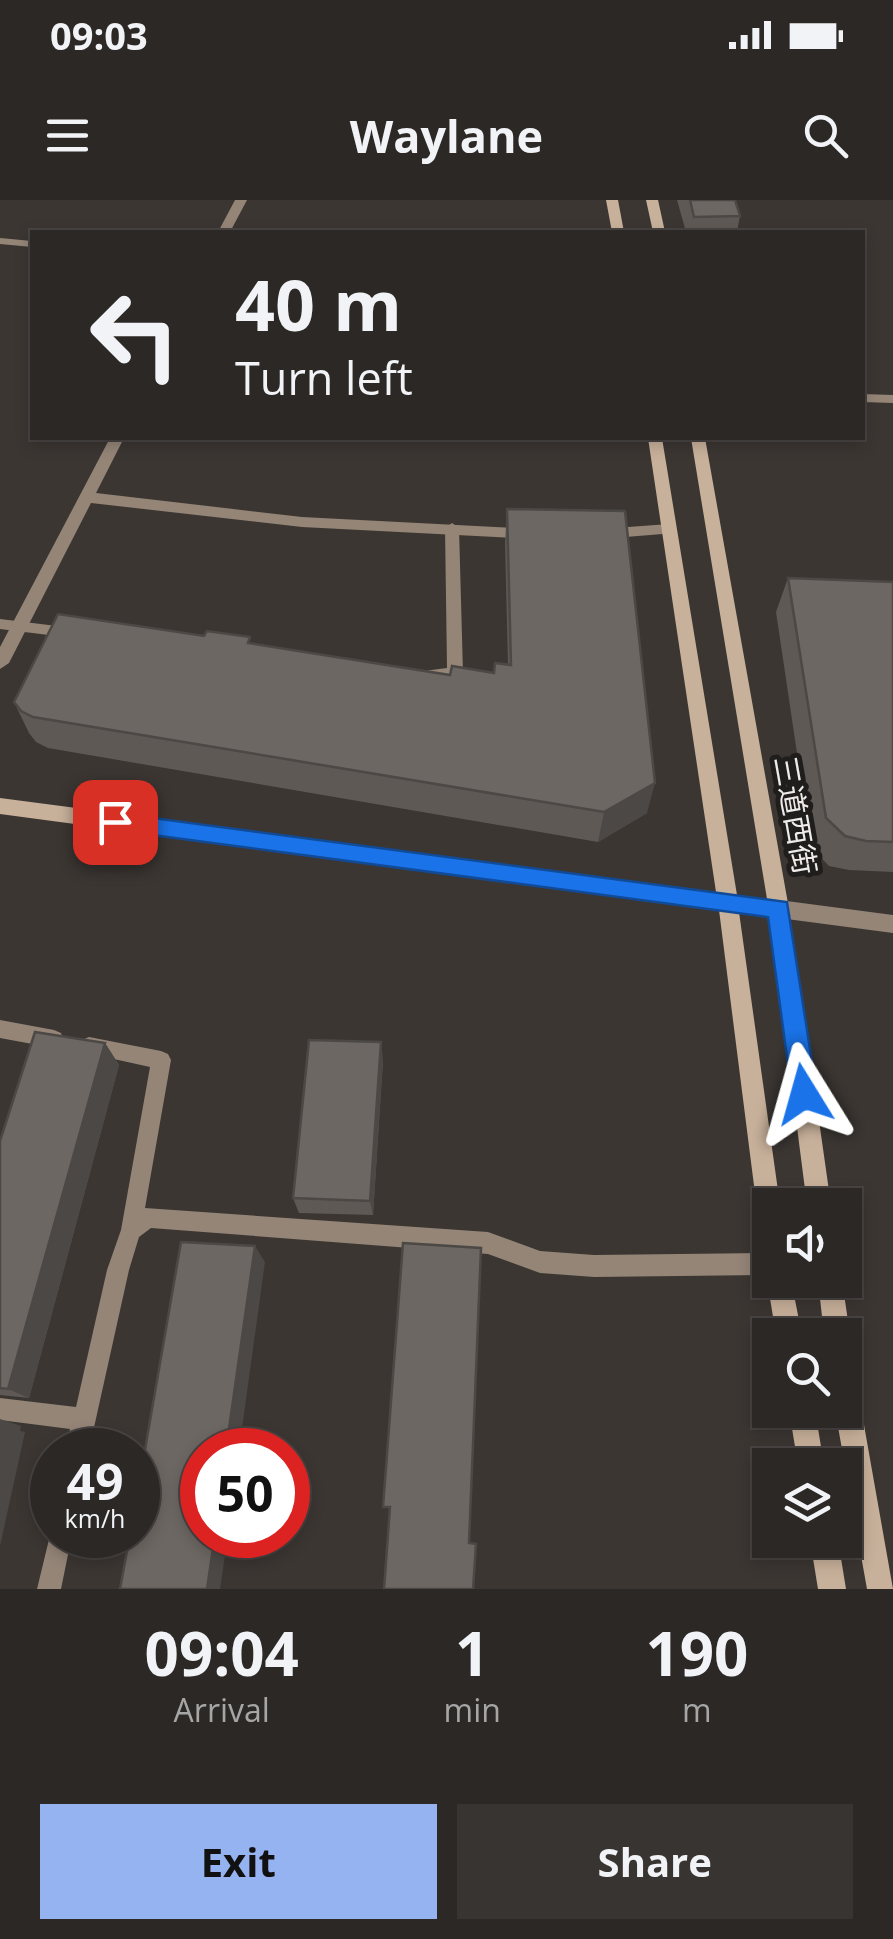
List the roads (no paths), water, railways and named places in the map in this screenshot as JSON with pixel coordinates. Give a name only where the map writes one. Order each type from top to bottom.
[{"type":"main road","points":[[612,200],[618,230]]},
{"type":"main road","points":[[652,200],[658,230]]},
{"type":"main road","points":[[655,440],[728,902],[766,1188]]},
{"type":"main road","name":"三道西街","points":[[698,440],[779,908],[818,1188]]},
{"type":"main road","points":[[0,806],[779,908]]},
{"type":"main road","points":[[852,1428],[880,1589]]},
{"type":"main road","points":[[827,1558],[832,1589]]},
{"type":"street","points":[[225,230],[241,200]]},
{"type":"street","points":[[865,398],[893,399]]},
{"type":"street","points":[[0,663],[117,440]]},
{"type":"street","points":[[86,498],[302,522],[553,534]]},
{"type":"street","points":[[587,534],[670,529]]},
{"type":"street","points":[[779,908],[893,924]]},
{"type":"lane","points":[[0,242],[30,244]]},
{"type":"lane","points":[[402,674],[455,673],[452,528]]},
{"type":"lane","points":[[0,624],[95,636]]},
{"type":"lane","points":[[0,1029],[161,1060],[131,1230],[82,1428]]},
{"type":"lane","points":[[131,1230],[148,1218],[488,1243],[540,1262],[576,1265],[752,1264]]},
{"type":"lane","points":[[0,1409],[84,1419]]},
{"type":"lane","points":[[49,1589],[55,1558]]}]
